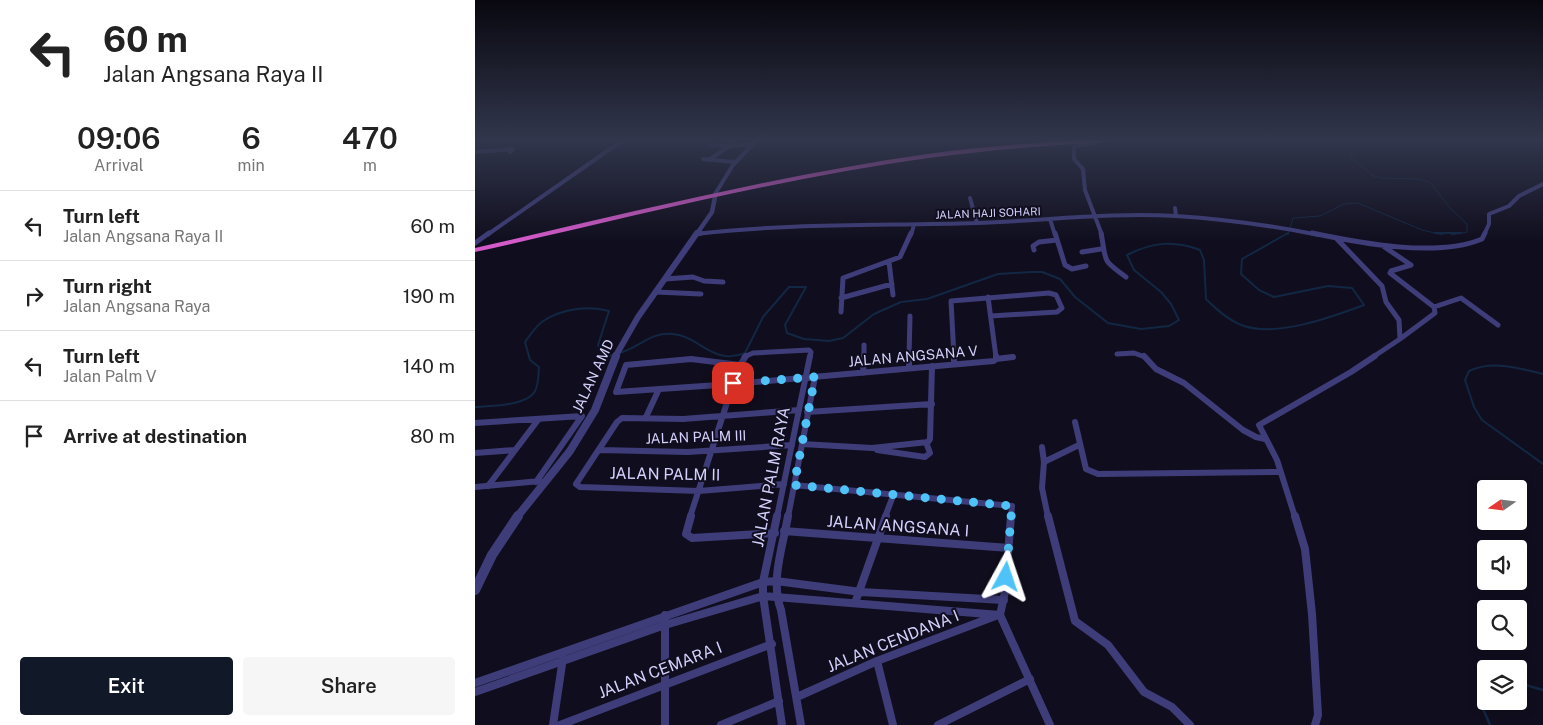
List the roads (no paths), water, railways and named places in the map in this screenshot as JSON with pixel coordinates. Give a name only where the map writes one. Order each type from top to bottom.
[{"type":"highway","points":[[475,248],[821,174]]},
{"type":"highway","points":[[715,196],[827,174]]},
{"type":"street","points":[[475,243],[574,174]]},
{"type":"street","points":[[715,196],[728,174]]},
{"type":"street","points":[[1082,174],[1085,190],[1104,240],[1101,249],[1106,261],[1126,277]]},
{"type":"street","name":"JALAN HAJI SOHARI","points":[[696,234],[757,228],[977,223],[1095,216],[1176,216],[1295,230],[1382,245],[1451,248],[1482,239],[1489,224],[1489,214],[1509,206],[1519,196],[1543,184]]},
{"type":"street","name":"JALAN AMD","points":[[475,590],[492,555],[540,481],[570,450],[591,416],[617,354],[638,317],[712,212],[715,196]]},
{"type":"street","points":[[970,198],[977,223]]},
{"type":"street","points":[[1175,208],[1176,216]]},
{"type":"street","points":[[1050,219],[1066,267],[1072,269],[1086,266]]},
{"type":"street","points":[[841,312],[843,278],[900,257],[910,238],[914,225]]},
{"type":"street","points":[[1336,238],[1342,246],[1364,264],[1385,288],[1385,301],[1401,322],[1400,339]]},
{"type":"street","points":[[1034,250],[1033,246],[1039,242],[1057,240]]},
{"type":"street","points":[[1315,725],[1318,715],[1312,614],[1305,549],[1277,460],[1260,429],[1261,423],[1351,372],[1435,313],[1434,307],[1391,273],[1391,271],[1411,265],[1382,245]]},
{"type":"street","points":[[1082,252],[1101,249]]},
{"type":"street","points":[[889,262],[893,295]]},
{"type":"street","points":[[665,279],[696,277],[704,281],[723,282]]},
{"type":"street","points":[[841,298],[892,284]]},
{"type":"street","points":[[655,292],[701,294]]},
{"type":"street","points":[[955,364],[950,303],[959,299],[1049,293],[1057,295],[1062,308],[1061,311],[1051,313],[991,316]]},
{"type":"street","points":[[988,297],[996,359]]},
{"type":"street","points":[[1434,307],[1461,298],[1498,325]]},
{"type":"street","points":[[909,368],[910,316]]},
{"type":"street","points":[[863,373],[864,345]]},
{"type":"street","name":"JALAN PALM RAYA","points":[[739,366],[744,357],[753,353],[809,350],[811,352],[775,533],[763,582],[763,596],[772,644],[782,725]]},
{"type":"street","points":[[1117,354],[1134,353],[1144,356],[1156,369],[1183,383],[1243,430],[1256,437],[1265,439]]},
{"type":"street","name":"JALAN ANGSANA V","points":[[739,366],[691,359],[630,364],[625,367],[616,392],[863,373],[994,361],[996,359],[1013,357]]},
{"type":"street","points":[[739,366],[686,532],[687,536],[692,538],[775,533]]},
{"type":"street","points":[[872,448],[926,442],[930,439],[932,366]]},
{"type":"street","points":[[801,725],[781,610],[777,597],[776,581],[815,377]]},
{"type":"street","points":[[646,417],[659,389]]},
{"type":"street","points":[[807,412],[932,404]]},
{"type":"street","points":[[600,450],[620,419],[646,417],[683,419],[799,410]]},
{"type":"street","points":[[475,423],[582,416],[540,481],[475,487]]},
{"type":"street","points":[[488,486],[537,420]]},
{"type":"street","points":[[1075,422],[1079,435],[1079,445],[1087,469],[1098,474],[1280,472]]},
{"type":"street","points":[[802,444],[872,448],[925,457],[930,453],[926,442]]},
{"type":"street","name":"JALAN PALM III","points":[[600,450],[688,452],[792,445]]},
{"type":"street","points":[[1044,462],[1079,445]]},
{"type":"street","points":[[1042,446],[1044,462],[1042,488],[1075,621],[1108,645],[1144,692],[1172,707],[1190,725]]},
{"type":"street","points":[[475,453],[515,450]]},
{"type":"street","name":"JALAN PALM II","points":[[600,450],[576,485],[699,492],[784,484]]},
{"type":"street","points":[[794,485],[1012,506],[1004,600],[1000,615],[1050,725]]},
{"type":"street","points":[[855,603],[861,592],[876,539],[893,496]]},
{"type":"street","name":"JALAN ANGSANA I","points":[[785,531],[1009,548]]},
{"type":"street","points":[[475,683],[563,656],[665,620],[763,582],[776,581],[861,592],[1004,600]]},
{"type":"street","points":[[665,620],[763,596],[1000,615]]},
{"type":"street","name":"JALAN CENDANA I","points":[[797,697],[877,661],[1000,615]]},
{"type":"street","points":[[665,620],[663,684],[665,725]]},
{"type":"street","name":"JALAN CEMARA I","points":[[560,725],[663,684],[772,644]]},
{"type":"street","points":[[475,692],[563,656]]},
{"type":"street","points":[[553,725],[563,656]]},
{"type":"street","points":[[877,661],[893,725]]},
{"type":"street","points":[[938,725],[1030,679]]},
{"type":"street","points":[[721,725],[779,700]]},
{"type":"waterway","points":[[1371,174],[1381,178],[1418,179],[1430,182],[1450,208],[1467,224],[1467,232],[1451,235]]},
{"type":"waterway","points":[[1288,235],[1293,218],[1320,216],[1344,204],[1358,203],[1422,230],[1443,235]]},
{"type":"waterway","points":[[619,353],[658,335],[665,334],[682,336],[724,356],[745,353],[763,317],[789,287],[806,287],[785,325],[787,333],[804,339],[829,341],[843,338],[874,314],[901,302],[927,299],[998,274],[1031,272],[1042,272],[1060,279],[1075,297],[1108,323],[1141,329],[1169,326],[1179,320],[1171,304],[1161,292],[1134,270],[1127,255],[1145,247],[1163,244],[1181,245],[1200,250],[1204,260],[1206,299],[1228,318],[1244,326],[1257,329],[1288,327],[1321,320],[1364,305],[1352,288],[1328,286],[1274,297],[1259,290],[1241,274],[1242,259],[1288,233]]},
{"type":"waterway","points":[[1435,233],[1461,233]]},
{"type":"waterway","points":[[475,407],[508,404],[531,396],[537,385],[539,367],[530,360],[525,342],[540,323],[558,314],[584,308],[609,311],[598,345],[605,357],[614,355]]},
{"type":"waterway","points":[[1543,374],[1506,366],[1487,366],[1469,371],[1465,380],[1474,407],[1482,420],[1543,464]]},
{"type":"waterway","points":[[1527,685],[1543,690]]},
{"type":"waterway","points":[[1484,710],[1490,725]]}]
